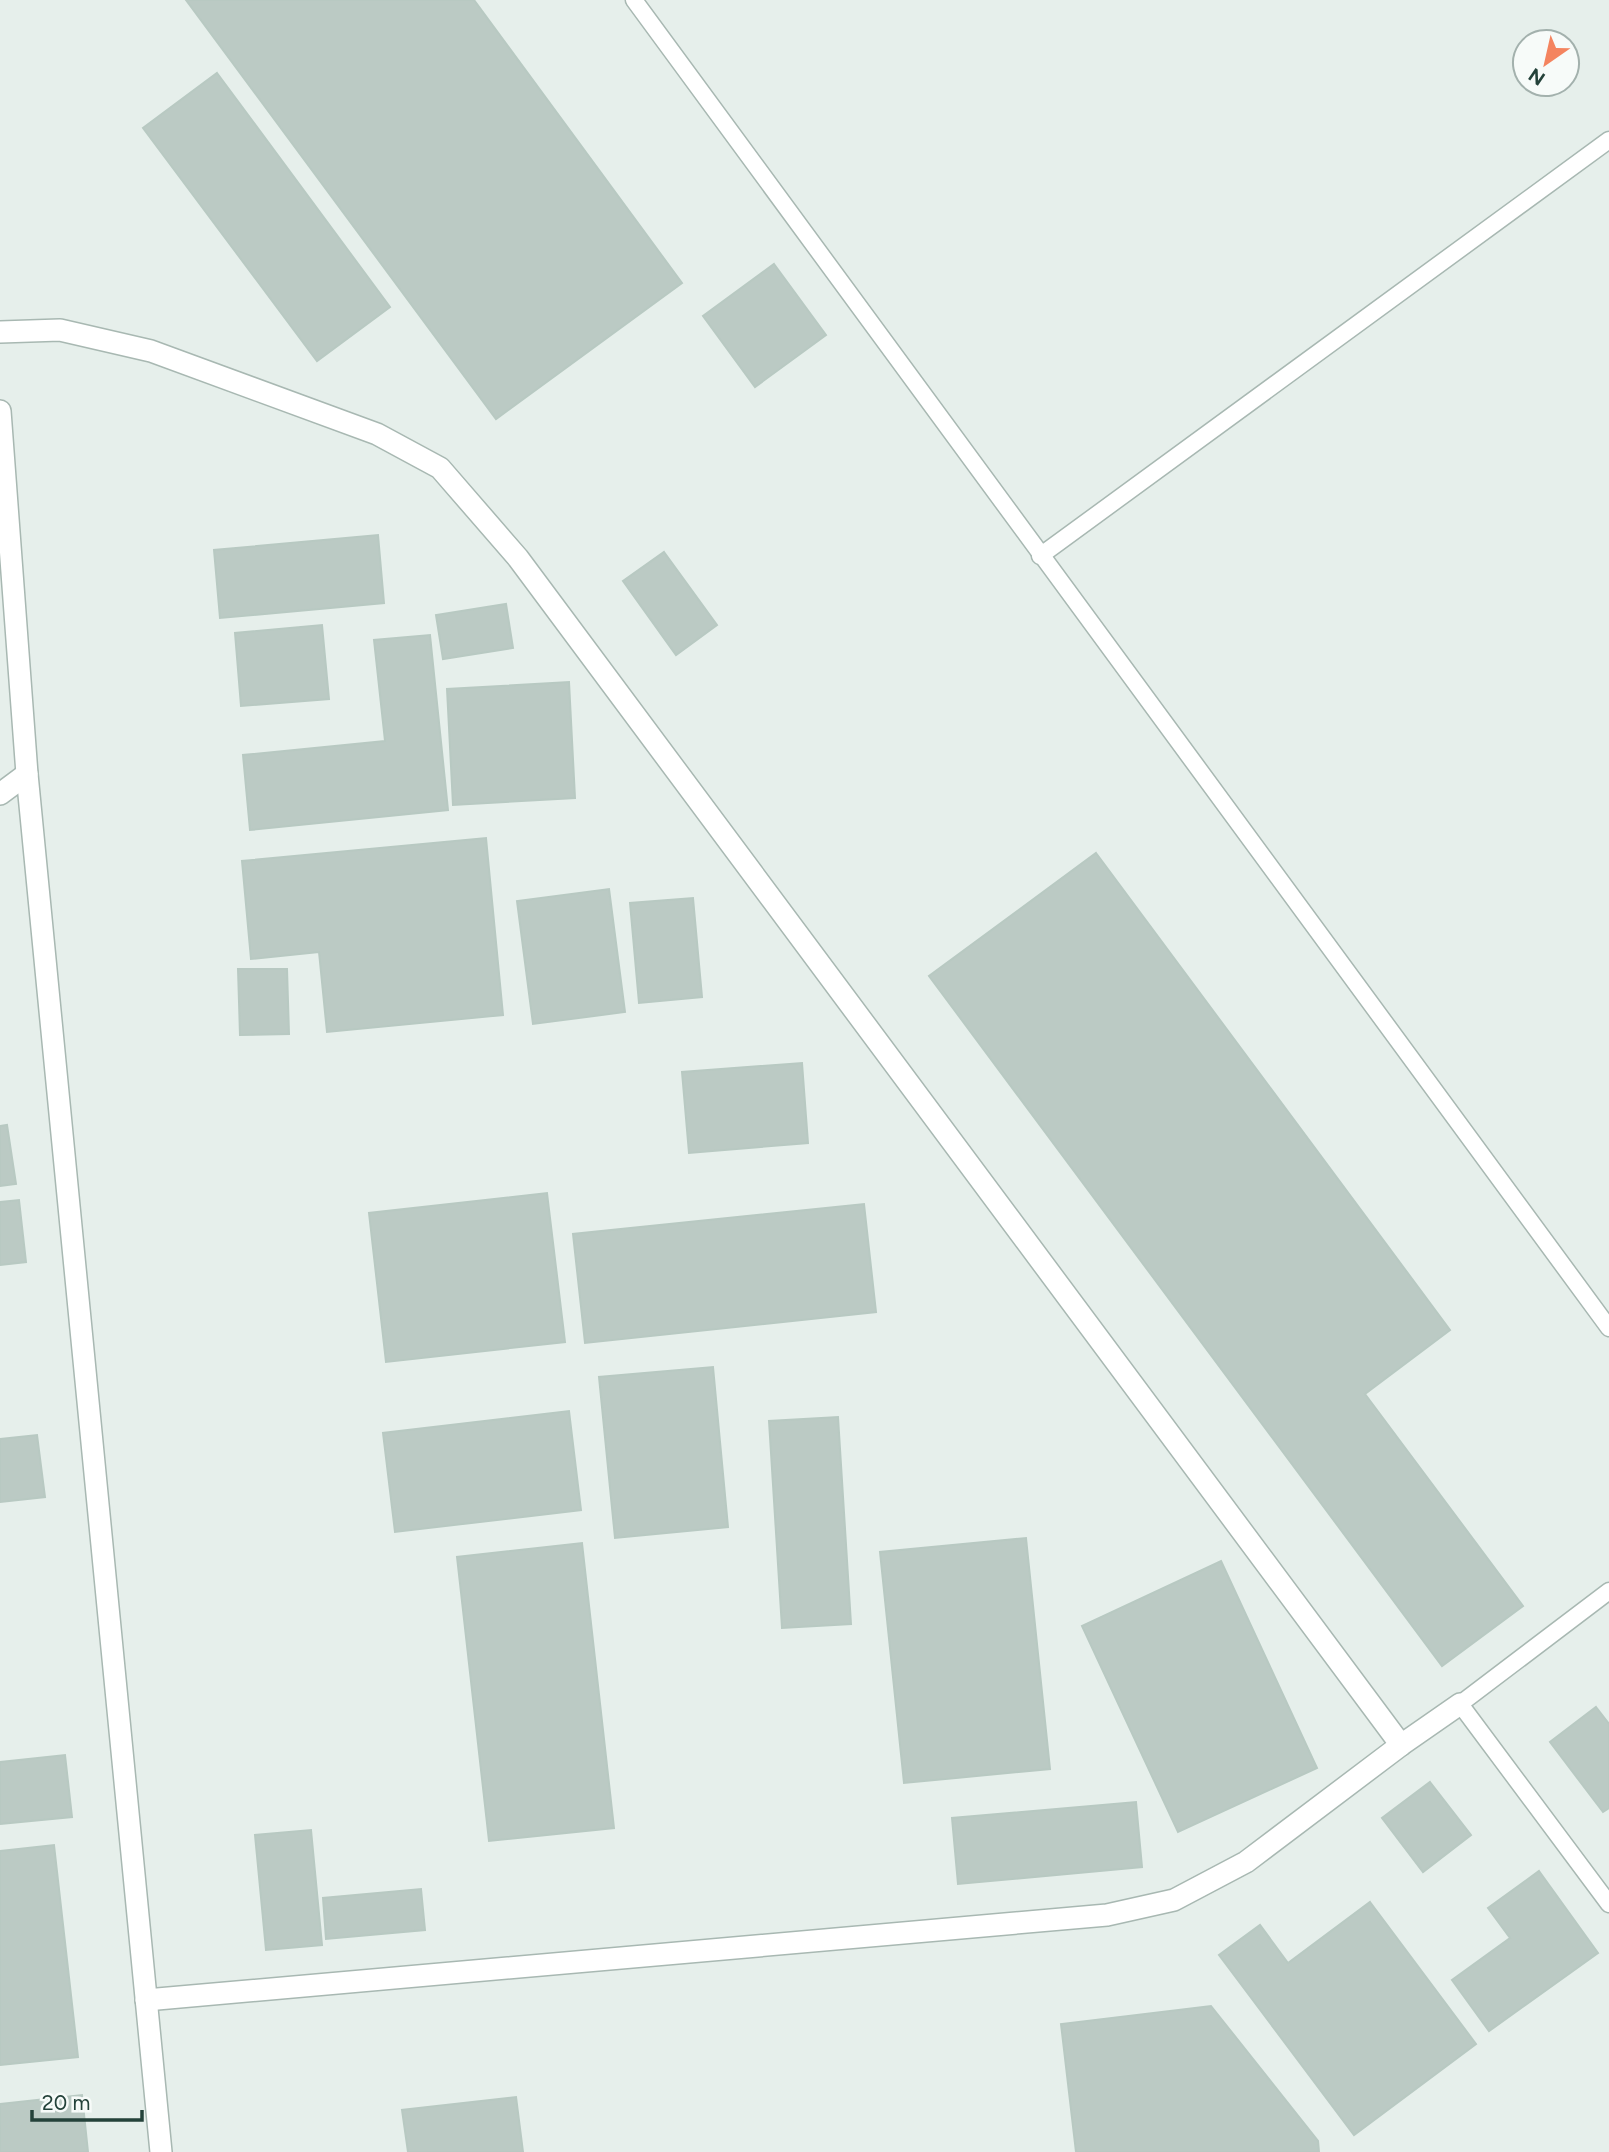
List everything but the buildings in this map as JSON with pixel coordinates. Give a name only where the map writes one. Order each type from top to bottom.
[{"type":"street","points":[[0,332],[60,330],[151,351],[377,434],[440,468],[518,558],[1401,1745]]},
{"type":"street","points":[[0,411],[27,774],[161,2152]]},
{"type":"street","points":[[0,794],[27,774]]},
{"type":"street","points":[[146,2000],[1107,1915],[1174,1900],[1246,1863],[1401,1745],[1460,1704]]},
{"type":"lane","points":[[634,0],[1609,1328]]},
{"type":"lane","points":[[1040,556],[1609,139]]},
{"type":"lane","points":[[1609,1591],[1460,1704],[1609,1904]]}]
